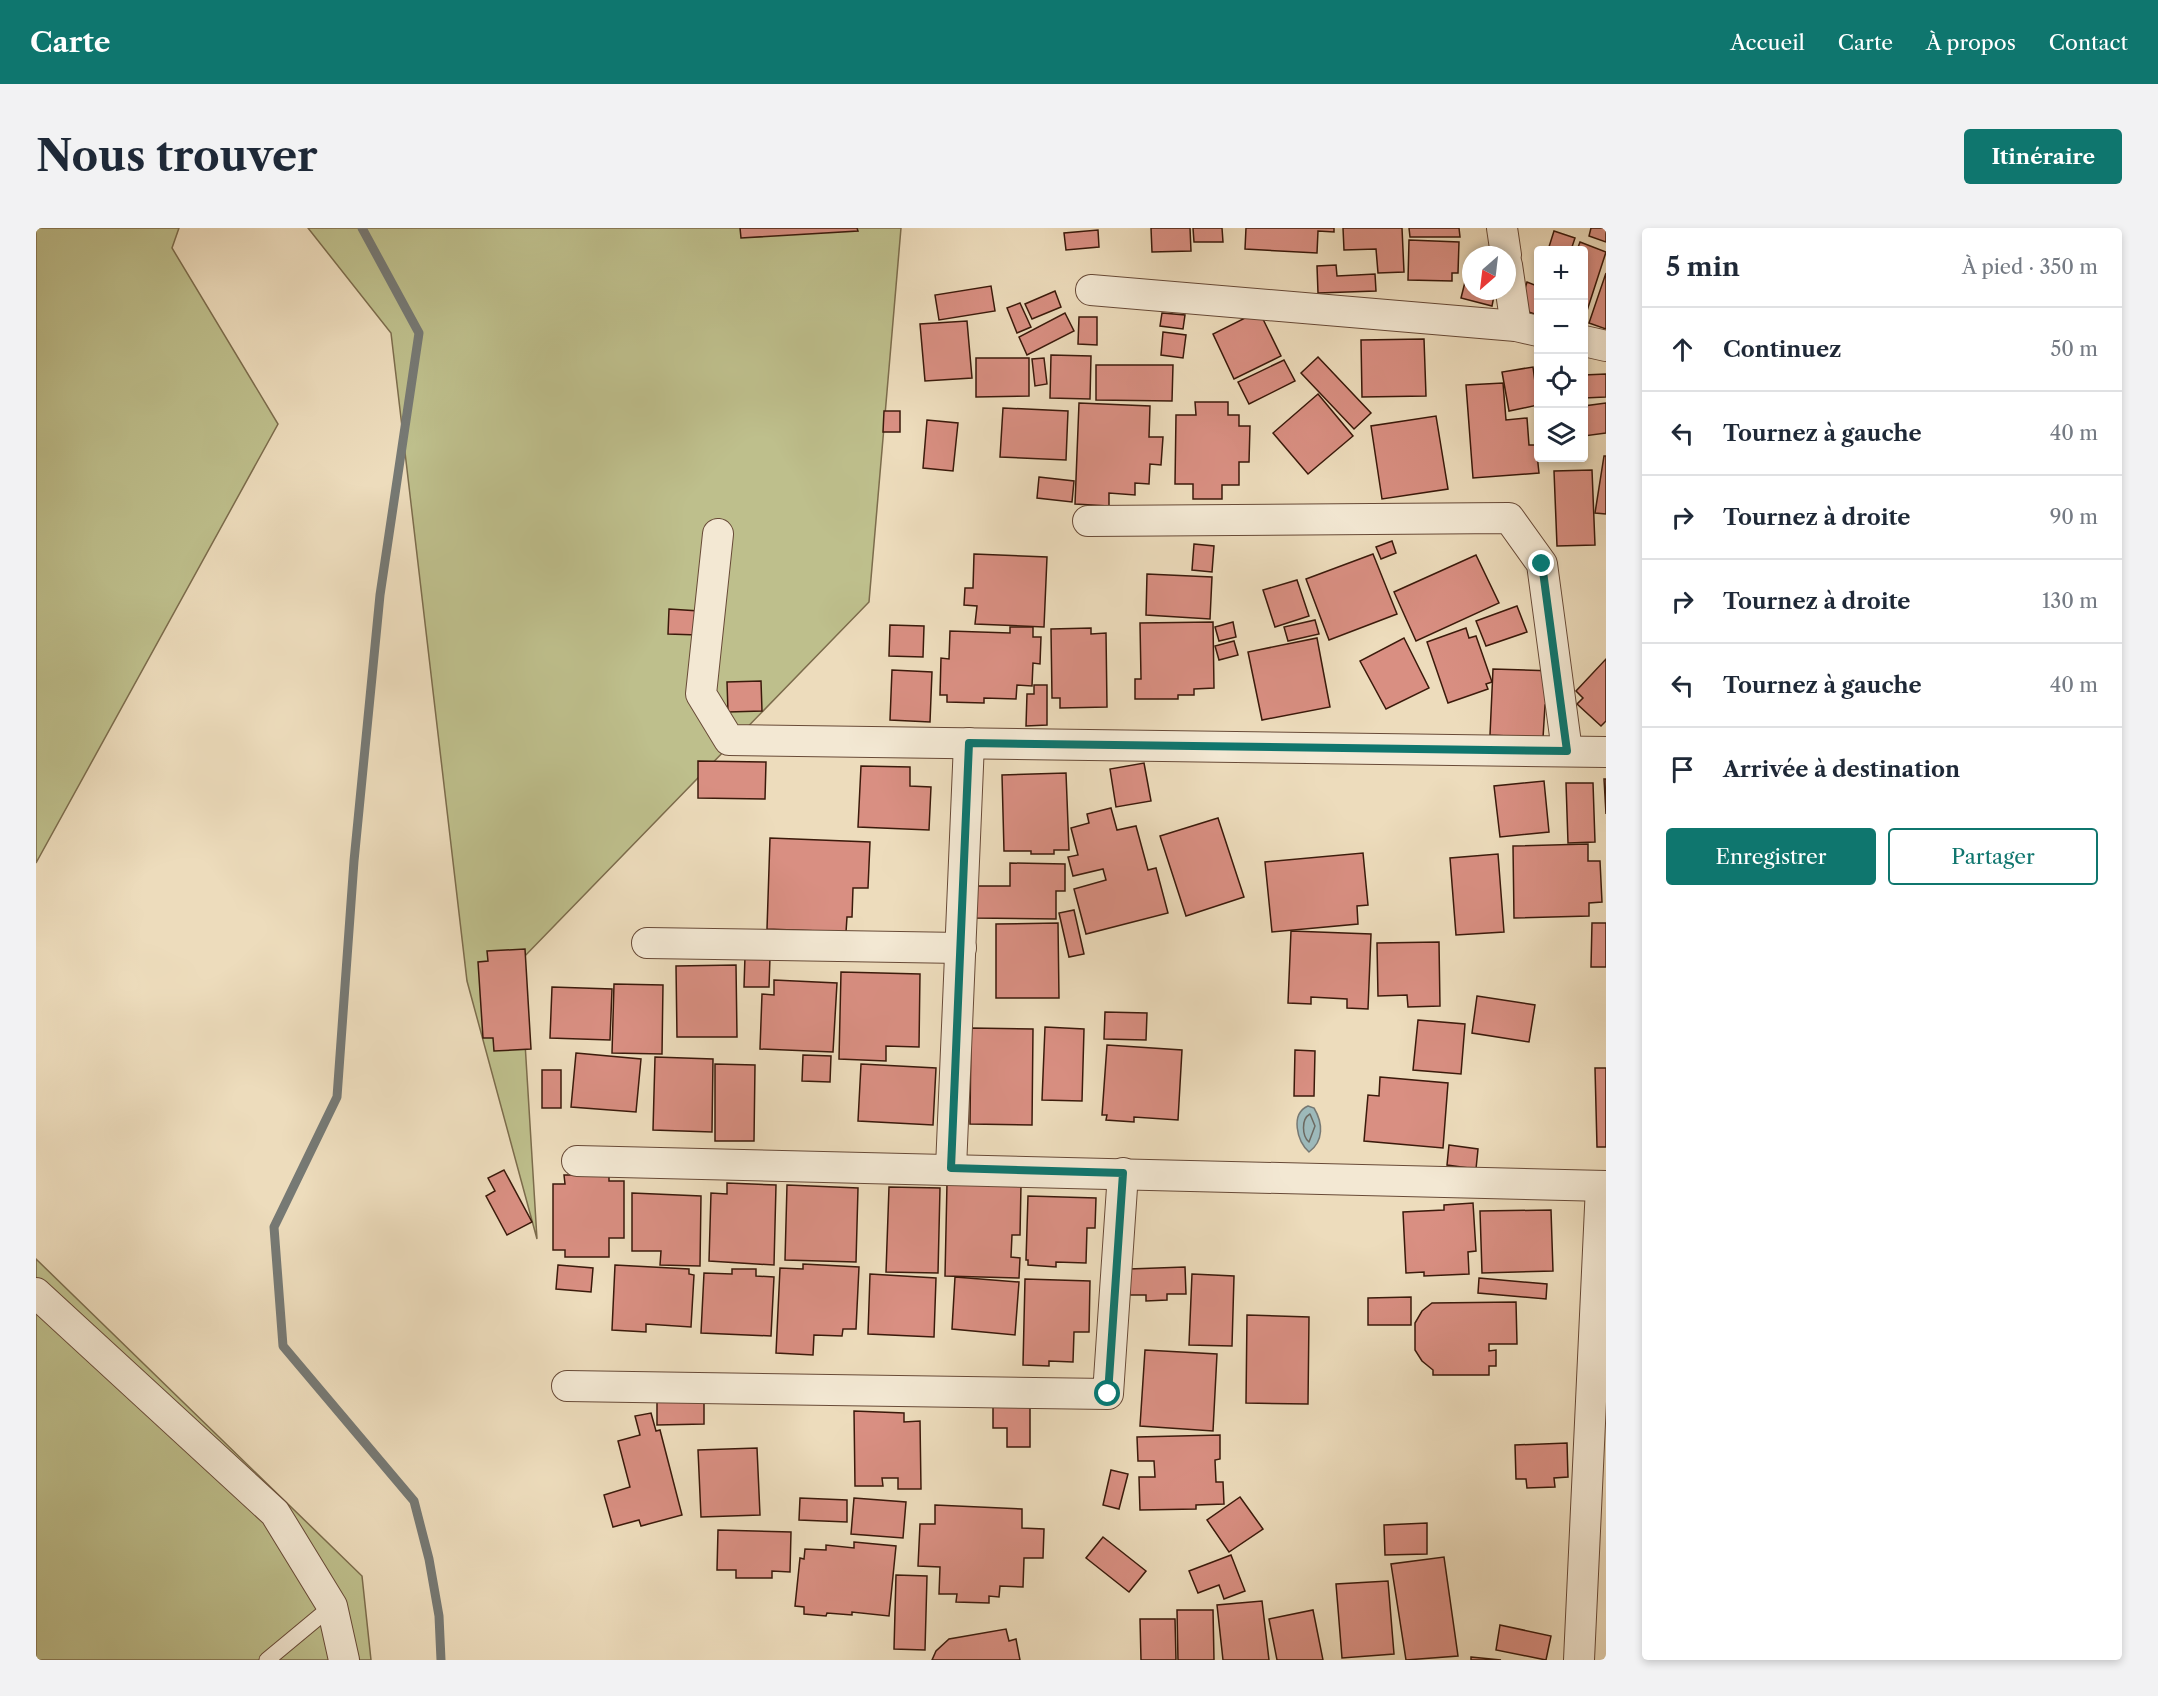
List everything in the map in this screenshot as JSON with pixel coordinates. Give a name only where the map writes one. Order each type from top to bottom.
[{"type":"street","points":[[1502,228],[1505,246]]},
{"type":"street","points":[[1091,290],[1527,329],[1516,294]]},
{"type":"street","points":[[1588,342],[1606,346]]},
{"type":"street","points":[[1088,520],[1509,518],[1542,564],[1567,751]]},
{"type":"street","points":[[718,534],[701,694],[729,740],[1606,752]]},
{"type":"street","points":[[951,1168],[969,743]]},
{"type":"street","points":[[647,943],[961,948]]},
{"type":"street","points":[[577,1161],[951,1168],[1604,1186],[1580,1660]]},
{"type":"street","points":[[567,1386],[1108,1394],[1123,1173]]},
{"type":"street","points":[[36,1293],[275,1513],[332,1606],[344,1660]]},
{"type":"lane","points":[[267,1660],[332,1606]]},
{"type":"green space","points":[[36,228],[179,228],[172,248],[278,424],[36,863]]},
{"type":"green space","points":[[308,228],[901,228],[869,602],[520,961],[537,1239],[467,981],[391,333]]},
{"type":"green space","points":[[36,1259],[362,1576],[371,1660],[36,1660]]},
{"type":"water","points":[[1308,1106],[1314,1108],[1320,1126],[1320,1137],[1309,1152],[1301,1141],[1297,1128],[1299,1115]]},
{"type":"building","points":[[740,228],[857,228],[858,231],[741,238]]},
{"type":"building","points":[[1151,228],[1190,228],[1191,251],[1152,252]]},
{"type":"building","points":[[1193,228],[1222,228],[1223,242],[1194,242]]},
{"type":"building","points":[[1246,228],[1334,228],[1334,232],[1318,231],[1317,253],[1245,249]]},
{"type":"building","points":[[1343,228],[1402,228],[1404,272],[1378,273],[1376,249],[1344,250]]},
{"type":"building","points":[[1409,228],[1459,228],[1460,237],[1410,237]]},
{"type":"building","points":[[1591,228],[1606,228],[1606,242],[1589,236]]},
{"type":"building","points":[[1098,230],[1099,247],[1066,250],[1064,233]]},
{"type":"building","points":[[1554,231],[1575,238],[1572,246],[1549,246]]},
{"type":"building","points":[[1409,240],[1459,242],[1458,273],[1452,273],[1452,281],[1408,280]]},
{"type":"building","points":[[1580,242],[1606,252],[1588,308],[1588,246],[1578,246]]},
{"type":"building","points":[[1336,265],[1337,276],[1375,274],[1376,291],[1318,293],[1317,266]]},
{"type":"building","points":[[1606,273],[1606,329],[1589,323]]},
{"type":"building","points":[[1527,282],[1534,285],[1534,314],[1519,309]]},
{"type":"building","points":[[991,286],[995,311],[939,320],[935,295]]},
{"type":"building","points":[[1055,291],[1061,307],[1032,319],[1025,304]]},
{"type":"building","points":[[1469,300],[1493,300],[1492,306]]},
{"type":"building","points":[[1020,303],[1031,327],[1017,333],[1007,308]]},
{"type":"building","points":[[1259,311],[1281,356],[1234,379],[1213,334]]},
{"type":"building","points":[[1065,313],[1074,331],[1027,355],[1019,337]]},
{"type":"building","points":[[1162,313],[1185,315],[1183,329],[1160,326]]},
{"type":"building","points":[[1079,317],[1097,317],[1097,345],[1078,344]]},
{"type":"building","points":[[967,321],[972,378],[925,381],[920,324]]},
{"type":"building","points":[[1163,332],[1186,335],[1183,358],[1161,355]]},
{"type":"building","points":[[1424,339],[1426,396],[1362,397],[1361,340]]},
{"type":"building","points":[[1051,355],[1091,356],[1090,399],[1050,398]]},
{"type":"building","points":[[1318,357],[1371,413],[1354,429],[1301,373]]},
{"type":"building","points":[[976,358],[1029,358],[1029,396],[976,397]]},
{"type":"building","points":[[1044,358],[1047,384],[1035,386],[1032,359]]},
{"type":"building","points":[[1284,360],[1295,381],[1249,404],[1238,382]]},
{"type":"building","points":[[1096,365],[1173,365],[1172,401],[1096,400]]},
{"type":"building","points":[[1533,367],[1534,406],[1509,411],[1502,372]]},
{"type":"building","points":[[1606,374],[1606,397],[1588,398],[1588,375]]},
{"type":"building","points":[[1503,383],[1506,420],[1527,418],[1529,445],[1534,445],[1534,462],[1538,462],[1539,473],[1473,478],[1466,385]]},
{"type":"building","points":[[1318,394],[1353,436],[1308,474],[1273,433]]},
{"type":"building","points":[[1195,402],[1228,402],[1228,415],[1239,415],[1239,426],[1250,426],[1249,462],[1239,462],[1239,485],[1222,485],[1222,499],[1193,499],[1193,484],[1175,484],[1176,415],[1196,415]]},
{"type":"building","points":[[1079,403],[1150,406],[1149,437],[1163,437],[1161,465],[1150,464],[1149,484],[1135,483],[1135,495],[1109,493],[1109,506],[1075,504]]},
{"type":"building","points":[[1606,403],[1606,433],[1588,435],[1588,405]]},
{"type":"building","points":[[1003,408],[1068,411],[1066,460],[1000,457]]},
{"type":"building","points":[[884,411],[900,411],[900,432],[883,432]]},
{"type":"building","points":[[1436,416],[1448,489],[1382,499],[1371,426]]},
{"type":"building","points":[[927,420],[958,423],[953,471],[923,468]]},
{"type":"building","points":[[1604,456],[1606,456],[1606,514],[1595,513]]},
{"type":"building","points":[[1592,470],[1595,545],[1557,546],[1554,471]]},
{"type":"building","points":[[1039,477],[1074,481],[1072,502],[1037,498]]},
{"type":"building","points":[[1392,541],[1396,553],[1381,559],[1376,547]]},
{"type":"building","points":[[1194,544],[1214,546],[1212,572],[1192,570]]},
{"type":"building","points":[[974,554],[1047,557],[1044,627],[975,624],[977,606],[964,605],[965,588],[973,588]]},
{"type":"building","points":[[1373,554],[1397,614],[1329,640],[1306,579]]},
{"type":"building","points":[[1476,555],[1499,603],[1416,641],[1394,592]]},
{"type":"building","points":[[1147,574],[1212,577],[1210,619],[1146,615]]},
{"type":"building","points":[[1297,580],[1309,616],[1275,627],[1263,590]]},
{"type":"building","points":[[1517,606],[1527,632],[1486,646],[1476,621]]},
{"type":"building","points":[[669,609],[699,611],[698,635],[668,634]]},
{"type":"building","points":[[1315,620],[1319,634],[1288,641],[1284,627]]},
{"type":"building","points":[[1213,622],[1214,688],[1194,689],[1194,695],[1178,695],[1178,699],[1135,699],[1135,679],[1141,679],[1140,623]]},
{"type":"building","points":[[1233,622],[1236,637],[1219,641],[1215,627]]},
{"type":"building","points":[[890,625],[924,626],[923,657],[889,656]]},
{"type":"building","points":[[1010,627],[1033,627],[1033,637],[1041,637],[1040,664],[1033,663],[1032,686],[1017,685],[1016,699],[984,698],[984,703],[947,702],[947,695],[940,695],[941,658],[949,659],[950,631],[1010,633]]},
{"type":"building","points":[[1091,628],[1091,634],[1106,633],[1107,707],[1060,708],[1060,698],[1052,698],[1051,629]]},
{"type":"building","points":[[1466,628],[1469,638],[1476,636],[1492,682],[1486,684],[1488,689],[1448,703],[1427,642]]},
{"type":"building","points":[[1317,638],[1330,707],[1262,720],[1248,652]]},
{"type":"building","points":[[1404,638],[1429,688],[1386,709],[1360,661]]},
{"type":"building","points":[[1234,641],[1238,655],[1219,660],[1215,646]]},
{"type":"building","points":[[1606,659],[1606,721],[1601,726],[1577,704],[1583,698],[1576,691]]},
{"type":"building","points":[[1493,669],[1554,671],[1552,706],[1545,705],[1543,738],[1490,735]]},
{"type":"building","points":[[892,670],[932,672],[930,722],[890,720]]},
{"type":"building","points":[[761,681],[762,711],[728,712],[727,682]]},
{"type":"building","points":[[1034,685],[1047,685],[1047,725],[1026,726],[1027,694],[1034,694]]},
{"type":"building","points":[[698,761],[766,762],[765,799],[698,798]]},
{"type":"building","points":[[1144,763],[1151,801],[1116,807],[1110,769]]},
{"type":"building","points":[[861,766],[910,767],[910,786],[931,787],[929,830],[858,827]]},
{"type":"building","points":[[1066,773],[1069,850],[1054,850],[1054,854],[1004,851],[1002,775]]},
{"type":"building","points":[[1604,779],[1606,779],[1606,814]]},
{"type":"building","points":[[1544,781],[1549,832],[1500,837],[1494,786]]},
{"type":"building","points":[[1566,783],[1593,783],[1595,842],[1568,843]]},
{"type":"building","points":[[1111,808],[1117,830],[1136,826],[1148,870],[1156,868],[1168,913],[1086,934],[1074,889],[1106,880],[1103,869],[1073,876],[1068,857],[1078,855],[1071,828],[1089,823],[1087,814]]},
{"type":"building","points":[[1218,818],[1244,897],[1186,916],[1160,836]]},
{"type":"building","points":[[770,838],[870,842],[868,888],[853,888],[852,917],[847,917],[846,932],[767,929]]},
{"type":"building","points":[[1588,844],[1588,861],[1600,861],[1602,902],[1589,903],[1589,916],[1514,918],[1513,846]]},
{"type":"building","points":[[1363,853],[1368,905],[1357,906],[1358,924],[1272,932],[1265,862]]},
{"type":"building","points":[[1498,854],[1504,932],[1456,935],[1450,858]]},
{"type":"building","points":[[1010,863],[1065,864],[1065,891],[1056,891],[1056,919],[974,918],[974,886],[1010,886]]},
{"type":"building","points":[[1074,910],[1084,954],[1069,957],[1059,913]]},
{"type":"building","points":[[1058,923],[1059,998],[996,998],[996,924]]},
{"type":"building","points":[[1592,923],[1606,923],[1606,967],[1591,967]]},
{"type":"building","points":[[1291,931],[1371,934],[1368,1009],[1347,1008],[1347,999],[1311,997],[1311,1004],[1288,1003]]},
{"type":"building","points":[[1439,942],[1440,1006],[1408,1007],[1407,995],[1378,996],[1377,943]]},
{"type":"building","points":[[525,949],[531,1049],[494,1051],[493,1038],[483,1038],[478,962],[488,961],[487,951]]},
{"type":"building","points":[[745,956],[770,957],[769,987],[744,987]]},
{"type":"building","points":[[736,965],[737,1037],[677,1037],[676,966]]},
{"type":"building","points":[[841,972],[920,974],[919,1047],[886,1046],[886,1061],[839,1059]]},
{"type":"building","points":[[774,980],[837,983],[833,1052],[760,1049],[762,994],[774,995]]},
{"type":"building","points":[[614,984],[663,985],[662,1054],[612,1053]]},
{"type":"building","points":[[552,987],[612,989],[610,1040],[550,1038]]},
{"type":"building","points":[[1477,996],[1535,1005],[1529,1042],[1472,1033]]},
{"type":"building","points":[[1105,1012],[1147,1013],[1146,1040],[1104,1039]]},
{"type":"building","points":[[1418,1020],[1465,1024],[1461,1074],[1413,1070]]},
{"type":"building","points":[[1045,1027],[1084,1029],[1082,1101],[1042,1100]]},
{"type":"building","points":[[971,1028],[1033,1029],[1032,1125],[970,1124]]},
{"type":"building","points":[[1107,1045],[1182,1050],[1178,1120],[1134,1117],[1134,1122],[1106,1120],[1107,1115],[1102,1115]]},
{"type":"building","points":[[1295,1050],[1315,1051],[1314,1096],[1294,1096]]},
{"type":"building","points":[[576,1053],[641,1059],[636,1112],[571,1107]]},
{"type":"building","points":[[803,1055],[831,1056],[830,1082],[802,1081]]},
{"type":"building","points":[[655,1057],[713,1059],[712,1132],[653,1130]]},
{"type":"building","points":[[715,1064],[755,1065],[754,1141],[715,1141]]},
{"type":"building","points":[[861,1064],[936,1068],[933,1125],[858,1121]]},
{"type":"building","points":[[1595,1068],[1606,1068],[1606,1147],[1597,1147]]},
{"type":"building","points":[[542,1070],[561,1070],[561,1108],[542,1108]]},
{"type":"building","points":[[1380,1077],[1448,1083],[1443,1148],[1364,1141],[1368,1095],[1379,1096]]},
{"type":"building","points":[[1449,1145],[1478,1149],[1476,1169],[1447,1165]]},
{"type":"building","points":[[504,1170],[532,1222],[507,1235],[486,1196],[495,1191],[488,1178]]},
{"type":"building","points":[[564,1175],[609,1175],[609,1181],[624,1181],[624,1238],[609,1238],[609,1257],[565,1257],[565,1250],[553,1250],[553,1184],[565,1184]]},
{"type":"building","points":[[727,1183],[776,1185],[774,1265],[709,1261],[711,1193],[727,1194]]},
{"type":"building","points":[[947,1183],[1021,1185],[1020,1235],[1012,1235],[1011,1257],[1020,1258],[1019,1278],[945,1276]]},
{"type":"building","points":[[787,1185],[858,1188],[856,1262],[785,1260]]},
{"type":"building","points":[[889,1187],[940,1188],[938,1273],[886,1272]]},
{"type":"building","points":[[632,1193],[701,1196],[700,1266],[660,1265],[661,1251],[632,1251]]},
{"type":"building","points":[[1028,1196],[1096,1198],[1095,1228],[1087,1228],[1086,1263],[1056,1262],[1056,1267],[1028,1265],[1028,1260],[1026,1260]]},
{"type":"building","points":[[1473,1203],[1476,1251],[1468,1252],[1469,1274],[1424,1276],[1424,1272],[1406,1273],[1403,1212],[1444,1210],[1444,1205]]},
{"type":"building","points":[[1551,1210],[1553,1271],[1482,1273],[1480,1211]]},
{"type":"building","points":[[803,1264],[859,1267],[856,1329],[843,1329],[842,1336],[814,1335],[813,1355],[776,1353],[780,1268],[803,1269]]},
{"type":"building","points":[[558,1265],[593,1268],[591,1292],[556,1289]]},
{"type":"building","points":[[615,1265],[689,1269],[689,1274],[694,1275],[691,1327],[646,1324],[646,1332],[612,1330]]},
{"type":"building","points":[[1185,1267],[1186,1294],[1167,1294],[1167,1300],[1146,1301],[1146,1295],[1130,1295],[1129,1269]]},
{"type":"building","points":[[732,1269],[756,1269],[756,1276],[774,1277],[771,1336],[701,1333],[704,1273],[732,1274]]},
{"type":"building","points":[[870,1274],[936,1278],[934,1337],[868,1334]]},
{"type":"building","points":[[1192,1274],[1234,1276],[1232,1346],[1189,1345]]},
{"type":"building","points":[[955,1277],[1019,1282],[1015,1335],[952,1329]]},
{"type":"building","points":[[1479,1278],[1547,1284],[1546,1299],[1478,1293]]},
{"type":"building","points":[[1025,1279],[1090,1281],[1089,1332],[1074,1332],[1073,1362],[1049,1361],[1049,1366],[1023,1365]]},
{"type":"building","points":[[1411,1297],[1411,1325],[1368,1325],[1368,1298]]},
{"type":"building","points":[[1516,1302],[1517,1344],[1489,1344],[1489,1351],[1496,1350],[1496,1366],[1489,1366],[1489,1375],[1433,1375],[1433,1370],[1422,1361],[1415,1350],[1415,1323],[1422,1311],[1432,1303]]},
{"type":"building","points":[[1247,1315],[1309,1317],[1308,1404],[1246,1403]]},
{"type":"building","points":[[1145,1350],[1217,1354],[1213,1431],[1140,1426]]},
{"type":"building","points":[[704,1401],[704,1424],[657,1425],[657,1402]]},
{"type":"building","points":[[993,1405],[1030,1405],[1030,1447],[1007,1447],[1007,1428],[993,1428]]},
{"type":"building","points":[[854,1411],[904,1413],[904,1422],[920,1421],[921,1489],[898,1489],[898,1478],[882,1478],[883,1486],[855,1486]]},
{"type":"building","points":[[651,1413],[656,1431],[660,1430],[682,1515],[641,1526],[639,1520],[613,1527],[604,1495],[630,1487],[618,1441],[640,1435],[635,1416]]},
{"type":"building","points":[[1220,1435],[1220,1459],[1215,1460],[1216,1482],[1223,1482],[1224,1504],[1196,1505],[1196,1509],[1140,1510],[1139,1477],[1155,1477],[1154,1461],[1138,1461],[1137,1437]]},
{"type":"building","points":[[1567,1443],[1568,1477],[1554,1478],[1555,1487],[1527,1488],[1526,1479],[1516,1479],[1515,1445]]},
{"type":"building","points":[[757,1448],[760,1515],[701,1517],[698,1450]]},
{"type":"building","points":[[1111,1470],[1128,1474],[1119,1509],[1103,1505]]},
{"type":"building","points":[[1240,1497],[1263,1529],[1229,1552],[1207,1520]]},
{"type":"building","points":[[800,1498],[847,1500],[847,1522],[799,1520]]},
{"type":"building","points":[[854,1498],[906,1502],[903,1538],[851,1534]]},
{"type":"building","points":[[935,1505],[1022,1509],[1022,1528],[1044,1529],[1043,1558],[1024,1558],[1023,1587],[1000,1586],[999,1597],[989,1596],[989,1603],[956,1602],[957,1594],[939,1594],[940,1567],[918,1566],[920,1524],[935,1524]]},
{"type":"building","points":[[1427,1523],[1427,1554],[1385,1555],[1384,1525]]},
{"type":"building","points":[[718,1530],[791,1532],[790,1572],[772,1571],[772,1578],[736,1578],[736,1570],[717,1570]]},
{"type":"building","points":[[1103,1537],[1146,1571],[1129,1592],[1086,1558]]},
{"type":"building","points":[[854,1542],[896,1546],[889,1616],[852,1612],[852,1615],[804,1614],[804,1607],[795,1606],[800,1558],[804,1559],[805,1549],[826,1550],[826,1545],[854,1548]]},
{"type":"building","points":[[1231,1555],[1245,1591],[1224,1599],[1219,1585],[1198,1593],[1189,1571]]},
{"type":"building","points":[[1444,1557],[1458,1656],[1406,1660],[1391,1564]]},
{"type":"building","points":[[896,1575],[927,1576],[925,1650],[894,1649]]},
{"type":"building","points":[[1388,1581],[1394,1654],[1342,1658],[1336,1584]]},
{"type":"building","points":[[1262,1601],[1269,1660],[1223,1660],[1217,1605]]},
{"type":"building","points":[[1177,1610],[1213,1610],[1214,1660],[1178,1660]]},
{"type":"building","points":[[1313,1610],[1323,1660],[1277,1660],[1269,1619]]},
{"type":"building","points":[[1140,1619],[1175,1619],[1176,1660],[1141,1660]]},
{"type":"building","points":[[1500,1625],[1551,1636],[1546,1660],[1496,1650]]},
{"type":"building","points":[[1006,1629],[1009,1641],[1016,1639],[1020,1660],[932,1660],[936,1651],[949,1639]]},
{"type":"building","points":[[1471,1657],[1501,1660],[1471,1660]]},
{"type":"waterway","points":[[362,228],[419,333],[380,595],[354,861],[337,1097],[274,1227],[283,1346],[414,1501],[429,1559],[439,1616],[441,1660]]},
{"type":"route","points":[[1108,1394],[1123,1173],[951,1168],[969,743],[1567,751],[1542,564]]}]
